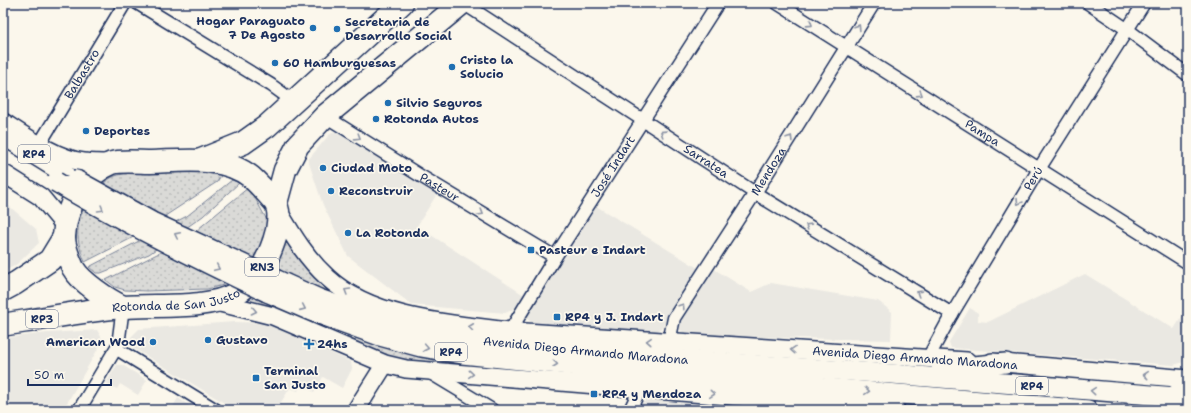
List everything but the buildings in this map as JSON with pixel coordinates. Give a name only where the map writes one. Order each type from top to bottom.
[{"type":"highway","points":[[200,161],[243,143],[267,126],[402,3]]},
{"type":"highway","name":"RN3","points":[[278,208],[285,170],[291,155],[298,144],[325,116],[462,3]]},
{"type":"highway","points":[[112,163],[217,162],[237,168],[251,177],[278,208]]},
{"type":"highway","name":"Rotonda de San Justo","points":[[112,163],[90,177],[79,189],[73,200],[65,232],[67,250],[74,269],[95,289],[112,302],[123,307],[216,302],[235,294],[248,284],[269,255],[276,236],[278,208]]},
{"type":"highway","points":[[3,290],[50,260],[65,232]]},
{"type":"highway","name":"RP3","points":[[3,325],[123,307]]},
{"type":"main road","name":"Avenida Diego Armando Maradona","points":[[3,136],[60,178]]},
{"type":"main road","name":"Avenida Diego Armando Maradona","points":[[3,150],[152,222],[272,286],[311,311],[380,336],[421,347],[462,354],[627,371],[1088,410]]},
{"type":"main road","name":"Avenida Diego Armando Maradona","points":[[272,286],[319,299],[383,320],[429,332],[474,340],[645,357],[892,374],[1176,402]]},
{"type":"main road","points":[[892,374],[1006,363]]},
{"type":"main road","points":[[746,397],[800,385],[858,406]]},
{"type":"street","name":"Balbastro","points":[[39,145],[125,3]]},
{"type":"street","points":[[137,3],[272,84],[294,101]]},
{"type":"street","name":"Sarratea","points":[[462,3],[755,193],[952,314]]},
{"type":"street","name":"José Indart","points":[[510,331],[555,257],[718,3]]},
{"type":"street","name":"Pampa","points":[[777,3],[1188,263]]},
{"type":"street","name":"Mendoza","points":[[669,342],[674,318],[755,193],[874,3]]},
{"type":"street","points":[[1088,3],[1128,30],[1188,75]]},
{"type":"street","name":"Perú","points":[[928,358],[952,314],[1039,169],[1144,3]]},
{"type":"street","name":"Pasteur","points":[[325,116],[555,257]]},
{"type":"street","points":[[3,122],[39,145],[84,162],[112,163]]},
{"type":"street","points":[[3,174],[41,197],[65,232]]},
{"type":"street","name":"Avenida Diego Armando Maradona","points":[[278,208],[303,251],[329,279],[369,304],[392,312],[456,325],[510,331],[1006,363],[1187,377]]},
{"type":"street","points":[[216,302],[273,316],[385,364],[426,370],[858,406],[888,410]]},
{"type":"street","points":[[79,410],[117,349],[120,340],[123,307]]},
{"type":"street","points":[[117,349],[216,410]]},
{"type":"street","points":[[356,410],[385,364]]},
{"type":"street","points":[[426,370],[492,410]]},
{"type":"street","points":[[1176,402],[1187,377]]},
{"type":"street","points":[[630,410],[641,388]]},
{"type":"shaded area","points":[[334,132],[339,133],[437,194],[417,226],[524,295],[514,309],[505,313],[412,305],[348,256],[323,205],[308,160],[329,135]]},
{"type":"shaded area","points":[[202,171],[222,174],[217,182],[130,239],[85,262],[79,244],[79,220],[86,204],[105,182],[115,176],[123,174]]},
{"type":"shaded area","points":[[232,180],[239,183],[203,216],[149,254],[101,273],[96,273],[89,267],[187,216]]},
{"type":"shaded area","points":[[249,187],[268,222],[266,237],[257,262],[228,284],[207,289],[146,291],[125,290],[115,287],[106,280],[192,234]]},
{"type":"shaded area","points":[[3,201],[36,229],[39,243],[17,264],[3,272]]},
{"type":"shaded area","points":[[596,206],[698,268],[663,326],[656,333],[533,325],[527,318],[527,310]]},
{"type":"shaded area","points":[[287,243],[298,258],[312,272],[326,285],[343,296],[378,313],[415,324],[484,335],[941,365],[864,366],[487,338],[412,325],[369,312],[285,279],[267,303],[373,343],[419,355],[488,366],[763,391],[741,393],[713,391],[407,363],[362,348],[284,315],[243,303],[243,300],[257,290],[268,278],[277,263],[282,246]]},
{"type":"shaded area","points":[[714,269],[751,292],[771,283],[878,301],[892,312],[891,340],[688,336],[680,330],[680,317]]},
{"type":"shaded area","points":[[1085,274],[1174,329],[1188,307],[1188,353],[1183,362],[1174,365],[951,348],[949,342],[970,308],[978,313],[978,321],[988,322]]},
{"type":"shaded area","points":[[234,322],[268,323],[351,362],[352,369],[342,388],[323,377],[314,392],[301,385],[298,391],[290,388],[276,410],[236,410],[133,348],[131,337],[139,329]]},
{"type":"shaded area","points":[[97,330],[103,340],[63,410],[3,410],[3,338]]},
{"type":"shaded area","points":[[117,365],[122,365],[147,380],[138,395],[120,384],[117,389],[106,383]]},
{"type":"shaded area","points":[[1036,370],[1039,375],[1163,385],[1159,388],[954,373]]},
{"type":"shaded area","points":[[178,398],[196,410],[171,410]]},
{"type":"shaded area","points":[[649,399],[751,410],[636,410],[640,404]]},
{"type":"place","name":"Hogar Paraguato 7 De Agosto","points":[[313,28]]},
{"type":"place","name":"Secretaria de Desarrollo Social","points":[[337,29]]},
{"type":"place","name":"60 Hamburguesas","points":[[275,63]]},
{"type":"place","name":"Cristo la Solucio","points":[[452,67]]},
{"type":"place","name":"Silvio Seguros","points":[[388,103]]},
{"type":"place","name":"Rotonda Autos","points":[[376,119]]},
{"type":"place","name":"Deportes","points":[[86,131]]},
{"type":"place","name":"Ciudad Moto","points":[[323,168]]},
{"type":"place","name":"Reconstruir","points":[[331,191]]},
{"type":"place","name":"La Rotonda","points":[[348,233]]},
{"type":"place","name":"Pasteur e Indart","points":[[531,250]]},
{"type":"place","name":"RP4 y J. Indart","points":[[557,317]]},
{"type":"place","name":"Gustavo","points":[[208,340]]},
{"type":"place","name":"American Wood","points":[[153,342]]},
{"type":"place","name":"24hs","points":[[309,344]]},
{"type":"place","name":"Terminal San Justo","points":[[256,378]]},
{"type":"place","name":"RP4 y Mendoza","points":[[594,394]]}]
